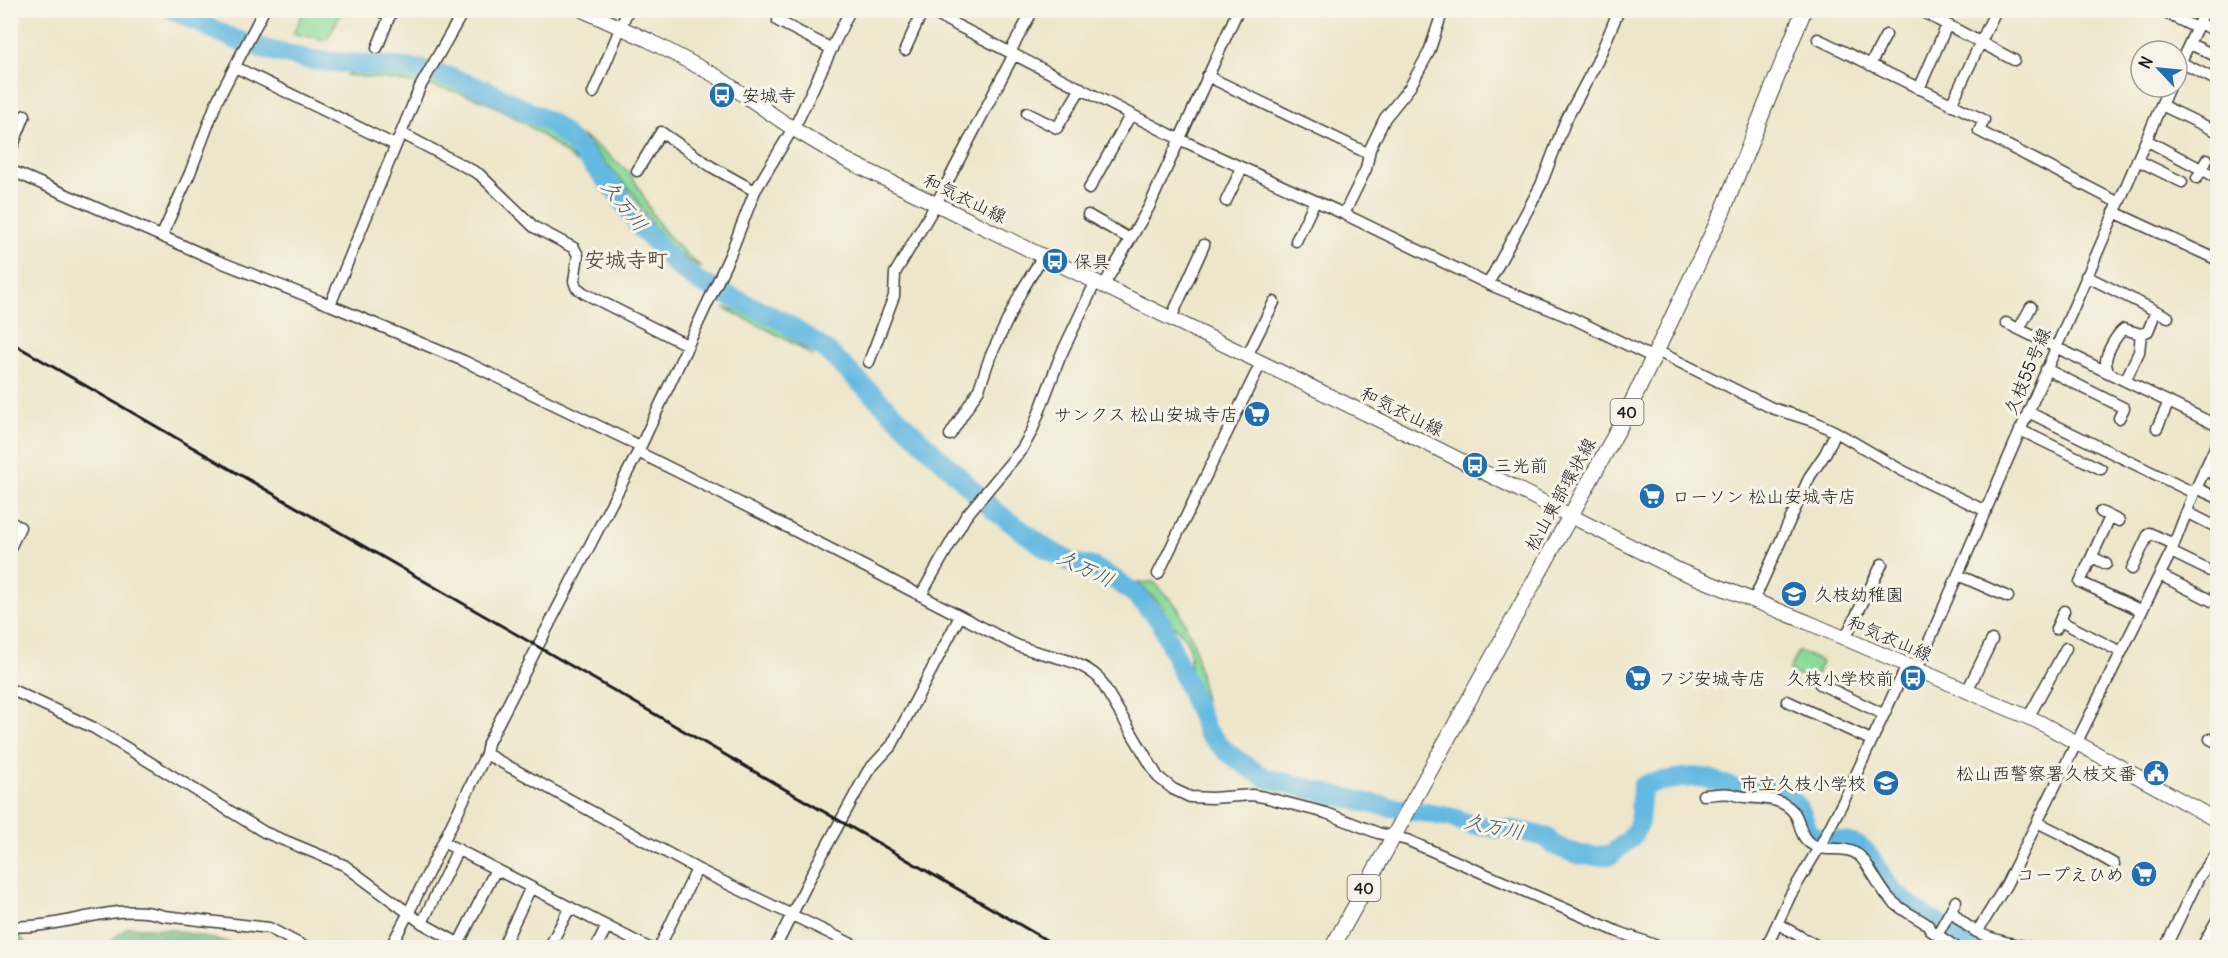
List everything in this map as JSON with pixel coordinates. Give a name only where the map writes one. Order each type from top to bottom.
[{"type":"main road","name":"和気衣山線","points":[[582,10],[648,40],[716,76],[792,128],[846,159],[936,204],[1680,571],[1845,638],[2028,718],[2076,742],[2217,821]]},
{"type":"main road","name":"松山東部環状線","points":[[1332,948],[1571,516],[1655,355],[1722,213],[1800,12]]},
{"type":"street","points":[[162,235],[190,173],[217,101],[264,10]]},
{"type":"street","points":[[377,10],[391,13],[378,48]]},
{"type":"street","points":[[330,305],[420,87],[464,10]]},
{"type":"street","points":[[593,93],[628,10]]},
{"type":"street","points":[[905,50],[925,10],[1179,139],[1344,214],[1488,284],[1574,319],[1772,408],[1836,432],[1901,470],[1986,511]]},
{"type":"street","points":[[868,362],[894,296],[896,273],[936,204],[1033,10]]},
{"type":"street","points":[[921,595],[966,516],[1022,450],[1032,431],[1060,357],[1100,283],[1149,207],[1238,10]]},
{"type":"street","points":[[1488,284],[1541,185],[1565,122],[1597,62],[1619,10]]},
{"type":"street","points":[[1919,10],[2014,60]]},
{"type":"street","points":[[1952,105],[1996,10]]},
{"type":"street","points":[[2160,10],[2217,32]]},
{"type":"street","points":[[2205,10],[2190,44],[2217,57]]},
{"type":"street","points":[[390,948],[486,754],[488,743],[639,449],[755,191],[792,128],[850,11]]},
{"type":"street","points":[[1344,214],[1366,169],[1370,149],[1385,118],[1407,93],[1429,52],[1440,12]]},
{"type":"street","points":[[778,21],[832,49]]},
{"type":"street","points":[[1919,89],[1947,25]]},
{"type":"street","points":[[1870,65],[1886,34]]},
{"type":"street","points":[[1818,39],[1984,120],[1979,131],[2062,172],[2116,207],[2217,260]]},
{"type":"street","points":[[235,67],[395,145]]},
{"type":"street","points":[[2189,70],[2217,81]]},
{"type":"street","points":[[1207,76],[1369,154]]},
{"type":"street","points":[[1028,113],[1058,128],[1081,88]]},
{"type":"street","name":"久枝55号線","points":[[1766,948],[1790,896],[1822,843],[1883,714],[1912,667],[1958,575],[2164,99]]},
{"type":"street","points":[[2162,105],[2217,138]]},
{"type":"street","points":[[1089,189],[1131,114]]},
{"type":"street","points":[[10,153],[25,115]]},
{"type":"street","points":[[637,171],[661,132],[712,167],[755,191]]},
{"type":"street","points":[[401,133],[479,174],[534,227],[574,248],[578,255],[574,281],[576,287],[584,293],[687,345]]},
{"type":"street","points":[[2146,140],[2217,178]]},
{"type":"street","points":[[2137,160],[2182,182]]},
{"type":"street","points":[[1226,201],[1242,168]]},
{"type":"street","points":[[11,170],[218,261],[464,361],[803,533],[1024,649],[1072,660],[1099,678],[1158,777],[1183,794],[1200,798],[1241,795],[1264,797],[1395,833],[1616,932],[1663,948]]},
{"type":"street","points":[[1296,241],[1315,201]]},
{"type":"street","points":[[1088,215],[1130,239]]},
{"type":"street","points":[[1171,318],[1204,245]]},
{"type":"street","points":[[950,435],[979,389],[990,357],[1021,292],[1043,256]]},
{"type":"street","points":[[2086,276],[2168,317]]},
{"type":"street","points":[[1247,356],[1274,302]]},
{"type":"street","points":[[2019,329],[2031,307]]},
{"type":"street","points":[[2108,372],[2107,357],[2120,332],[2124,329],[2141,334],[2148,331],[2156,311]]},
{"type":"street","points":[[2006,323],[2217,426]]},
{"type":"street","points":[[2125,381],[2139,352],[2141,334]]},
{"type":"street","points":[[1158,574],[1261,363]]},
{"type":"street","points":[[2046,369],[2124,408],[2119,418]]},
{"type":"street","points":[[2157,428],[2169,402]]},
{"type":"street","points":[[2028,412],[2195,490],[2217,498]]},
{"type":"street","points":[[2020,430],[2101,469]]},
{"type":"street","points":[[1753,602],[1810,476],[1836,432]]},
{"type":"street","points":[[1977,932],[2006,885],[2160,575],[2217,441]]},
{"type":"street","points":[[2204,470],[2217,476]]},
{"type":"street","points":[[2187,512],[2217,528]]},
{"type":"street","points":[[2110,517],[2080,582],[2105,599],[2142,611]]},
{"type":"street","points":[[10,522],[20,527],[10,548]]},
{"type":"street","points":[[2132,561],[2149,533],[2217,575]]},
{"type":"street","points":[[2092,557],[2106,564]]},
{"type":"street","points":[[1845,638],[1882,564]]},
{"type":"street","points":[[1958,575],[2008,597]]},
{"type":"street","points":[[2160,575],[2217,604]]},
{"type":"street","points":[[776,948],[790,916],[868,771],[892,744],[960,616]]},
{"type":"street","points":[[2060,620],[2121,652]]},
{"type":"street","points":[[1967,691],[1992,640]]},
{"type":"street","points":[[2028,718],[2066,648]]},
{"type":"street","points":[[1820,684],[1883,714]]},
{"type":"street","points":[[10,689],[94,728],[264,832],[344,865],[408,914],[463,946],[496,869]]},
{"type":"street","points":[[1788,700],[1817,720],[1871,740]]},
{"type":"street","points":[[486,754],[697,869],[860,948]]},
{"type":"street","points":[[1703,795],[1729,794],[1773,799],[1786,805],[1796,816],[1802,835],[1814,846],[1822,843],[1859,855],[1875,881],[1892,901],[1957,948]]},
{"type":"street","points":[[2037,822],[2114,864]]},
{"type":"street","points":[[443,842],[607,926],[633,944],[649,948]]},
{"type":"street","points":[[422,923],[458,849]]},
{"type":"street","points":[[2165,948],[2199,878],[2217,852]]},
{"type":"street","points":[[659,948],[697,869]]},
{"type":"street","points":[[502,948],[531,887]]},
{"type":"street","points":[[549,948],[570,907]]},
{"type":"street","points":[[1938,934],[1952,908],[1958,919],[1977,932],[2000,942],[2035,948]]},
{"type":"street","points":[[10,926],[151,911],[164,916],[269,928],[307,948]]},
{"type":"street","points":[[2217,918],[2205,941],[2217,947]]},
{"type":"street","points":[[1778,924],[1821,948]]},
{"type":"street","points":[[596,948],[607,926]]},
{"type":"green space","points":[[304,10],[342,11],[327,40],[293,34]]},
{"type":"green space","points":[[355,72],[408,77],[450,84],[471,91],[543,126],[558,137],[577,163],[524,123],[495,106],[464,94],[420,84],[345,75]]},
{"type":"green space","points":[[581,135],[629,173],[662,228],[702,268],[674,250],[653,226],[634,195]]},
{"type":"green space","points":[[724,308],[749,314],[772,325],[813,356],[786,339]]},
{"type":"green space","points":[[1154,582],[1178,608],[1194,643],[1205,701],[1194,682],[1189,645],[1180,631],[1167,621],[1161,605],[1138,583]]},
{"type":"green space","points":[[1798,651],[1822,662],[1813,683],[1789,671]]},
{"type":"green space","points":[[128,927],[169,929],[249,947],[103,947]]},
{"type":"green space","points":[[11,934],[19,935],[28,947],[11,947]]},
{"type":"waterway","name":"久万川","points":[[172,10],[234,39],[268,50],[311,60],[419,69],[453,78],[488,91],[553,124],[618,193],[639,226],[678,267],[701,283],[781,320],[827,351],[995,511],[1047,549],[1073,563],[1093,567],[1135,594],[1161,622],[1207,732],[1227,752],[1266,778],[1363,802],[1454,818],[1472,825],[1546,837],[1552,844],[1565,850],[1581,855],[1596,856],[1611,855],[1631,838],[1639,824],[1642,787],[1650,783],[1697,777],[1739,789],[1781,793],[1796,804],[1811,835],[1857,845],[1870,857],[1888,886],[1901,899],[1951,931],[1990,948]]},
{"type":"railway","points":[[10,342],[1060,948]]},
{"type":"place","name":"安城寺","points":[[722,95]]},
{"type":"place","name":"保具","points":[[1055,261]]},
{"type":"place","name":"サンクス 松山安城寺店","points":[[1257,414]]},
{"type":"place","name":"三光前","points":[[1475,465]]},
{"type":"place","name":"ローソン 松山安城寺店","points":[[1652,496]]},
{"type":"place","name":"久枝幼稚園","points":[[1794,594]]},
{"type":"place","name":"フジ安城寺店","points":[[1638,678]]},
{"type":"place","name":"久枝小学校前","points":[[1913,678]]},
{"type":"place","name":"松山西警察署久枝交番","points":[[2156,773]]},
{"type":"place","name":"市立久枝小学校","points":[[1886,783]]},
{"type":"place","name":"コープえひめ","points":[[2144,874]]},
{"type":"district","name":"安城寺町","points":[[626,259]]}]
